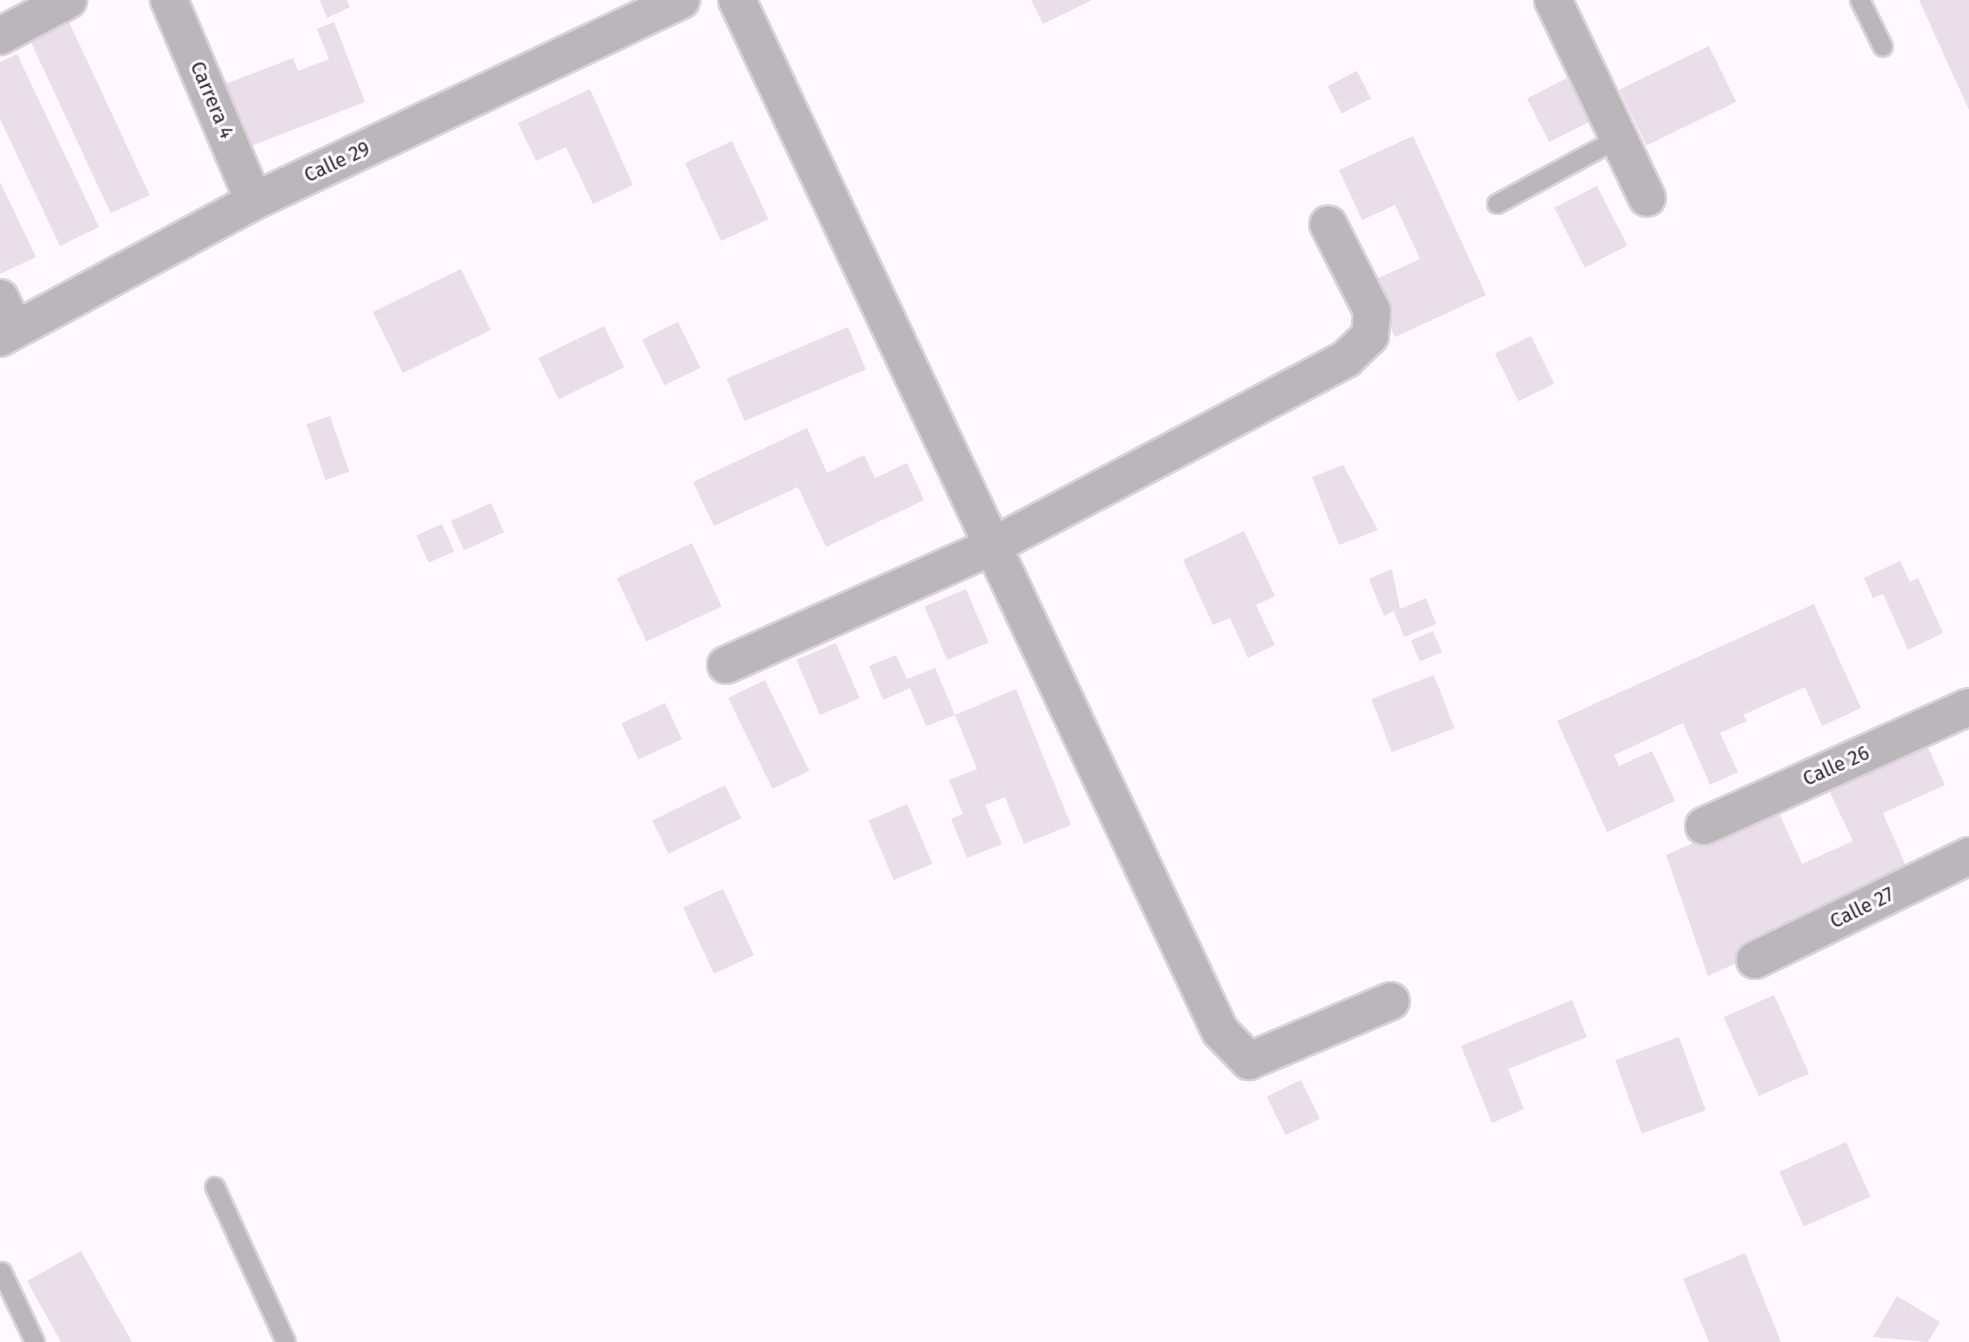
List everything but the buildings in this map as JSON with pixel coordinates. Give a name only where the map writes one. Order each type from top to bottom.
[{"type":"street","points":[[0,36],[68,0]]},
{"type":"street","name":"Carrera 4","points":[[169,0],[254,201]]},
{"type":"street","name":"Calle 29","points":[[5,322],[681,0]]},
{"type":"street","points":[[737,0],[1220,1031],[1249,1061],[1391,1001]]},
{"type":"street","points":[[1553,0],[1647,198]]},
{"type":"street","points":[[726,665],[991,547],[1362,344],[1372,311],[1328,224]]},
{"type":"street","name":"Calle 26","points":[[1704,826],[1969,707]]},
{"type":"street","name":"Calle 27","points":[[1755,960],[1969,856]]},
{"type":"lane","points":[[1860,0],[1883,47]]},
{"type":"lane","points":[[1497,204],[1619,138]]},
{"type":"lane","points":[[215,1187],[286,1342]]},
{"type":"lane","points":[[2,1272],[35,1342]]}]
